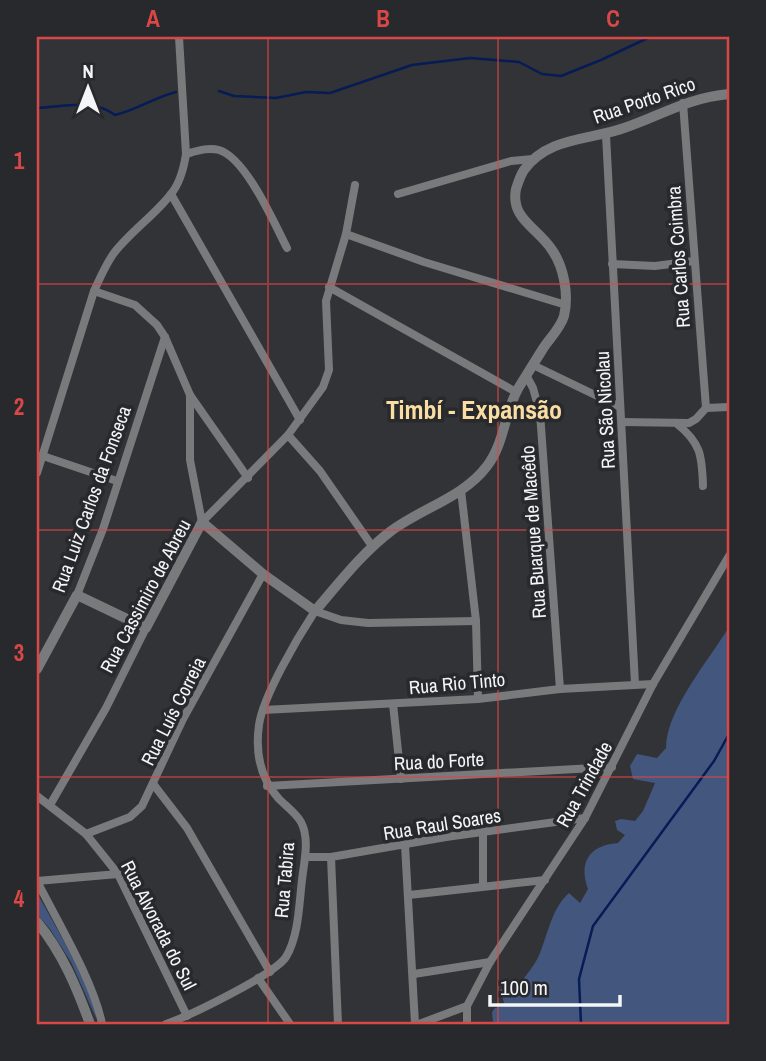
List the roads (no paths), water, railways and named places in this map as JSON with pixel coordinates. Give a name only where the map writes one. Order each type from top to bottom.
[{"type":"street","points":[[37,473],[94,291],[113,254],[171,194],[178,182],[186,154],[179,37]]},
{"type":"street","name":"Rua Porto Rico","points":[[398,194],[511,161],[533,159],[570,140],[606,135],[683,103],[729,94]]},
{"type":"street","name":"Rua Carlos Coimbra","points":[[683,103],[706,408]]},
{"type":"street","name":"Rua São Nicolau","points":[[606,135],[635,684]]},
{"type":"street","points":[[186,154],[210,149],[221,150],[232,157],[254,188],[287,248]]},
{"type":"street","points":[[267,786],[261,769],[259,725],[263,710],[301,633],[315,611],[372,546],[417,514],[461,491],[488,466],[496,451],[516,392],[564,318],[562,272],[558,259],[525,222],[515,204],[518,182],[533,159]]},
{"type":"street","name":"Rua Cassimiro de Abreu","points":[[50,805],[106,708],[202,522],[288,435],[314,401],[330,370],[326,315],[330,287],[346,234],[355,185]]},
{"type":"street","points":[[171,194],[300,420]]},
{"type":"street","points":[[346,234],[424,262],[565,305]]},
{"type":"street","points":[[612,264],[654,266],[694,261]]},
{"type":"street","points":[[330,287],[516,392]]},
{"type":"street","points":[[94,291],[135,305],[147,315],[165,337],[190,395],[248,478]]},
{"type":"street","name":"Rua Luiz Carlos da Fonseca","points":[[37,669],[77,595],[94,554],[165,337]]},
{"type":"street","points":[[533,365],[620,407]]},
{"type":"street","name":"Rua Buarque de Macêdo","points":[[526,375],[540,413],[559,689]]},
{"type":"street","points":[[190,395],[190,460],[202,522],[263,574],[315,611],[341,620],[368,623],[476,621]]},
{"type":"street","points":[[622,422],[689,422],[696,419],[706,408],[729,407]]},
{"type":"street","points":[[676,423],[689,433],[698,446],[702,460],[703,486]]},
{"type":"street","points":[[288,435],[320,471],[372,546]]},
{"type":"street","points":[[43,456],[117,481]]},
{"type":"street","points":[[461,491],[476,621],[478,699]]},
{"type":"street","name":"Rua Trindade","points":[[467,1024],[467,1006],[490,962],[584,818],[653,684],[729,556]]},
{"type":"street","name":"Rua Luís Correia","points":[[86,834],[130,817],[142,806],[183,719],[263,574]]},
{"type":"street","points":[[77,595],[146,628]]},
{"type":"street","name":"Rua Rio Tinto","points":[[263,710],[478,699],[559,689],[653,684]]},
{"type":"street","points":[[393,704],[401,779]]},
{"type":"street","name":"Rua do Forte","points":[[267,786],[612,767]]},
{"type":"street","points":[[154,785],[187,828],[270,972]]},
{"type":"street","name":"Rua Tabira","points":[[166,1024],[187,1016],[270,972],[284,959],[290,948],[295,931],[305,842],[302,823],[267,786]]},
{"type":"street","name":"Rua Alvorada do Sul","points":[[37,796],[86,834],[118,873],[187,1016]]},
{"type":"street","name":"Rua Raul Soares","points":[[305,857],[331,858],[584,818]]},
{"type":"street","points":[[483,832],[483,885]]},
{"type":"street","points":[[405,845],[417,1024],[467,1006]]},
{"type":"street","points":[[331,858],[338,1024]]},
{"type":"street","points":[[102,1024],[74,954],[37,881],[118,873]]},
{"type":"street","points":[[409,895],[545,880]]},
{"type":"street","points":[[37,922],[59,953],[90,1024]]},
{"type":"street","points":[[414,974],[490,962]]},
{"type":"street","points":[[258,978],[290,1024]]},
{"type":"waterway","points":[[219,91],[234,96],[276,98],[306,92],[330,93],[412,65],[470,58],[519,62],[542,74],[561,76],[650,37]]},
{"type":"waterway","points":[[37,108],[87,105],[115,115],[176,92]]},
{"type":"waterway","points":[[581,1024],[579,979],[593,926],[714,761],[729,734]]},
{"type":"district","name":"Timbí - Expansão","points":[[474,409]]}]
